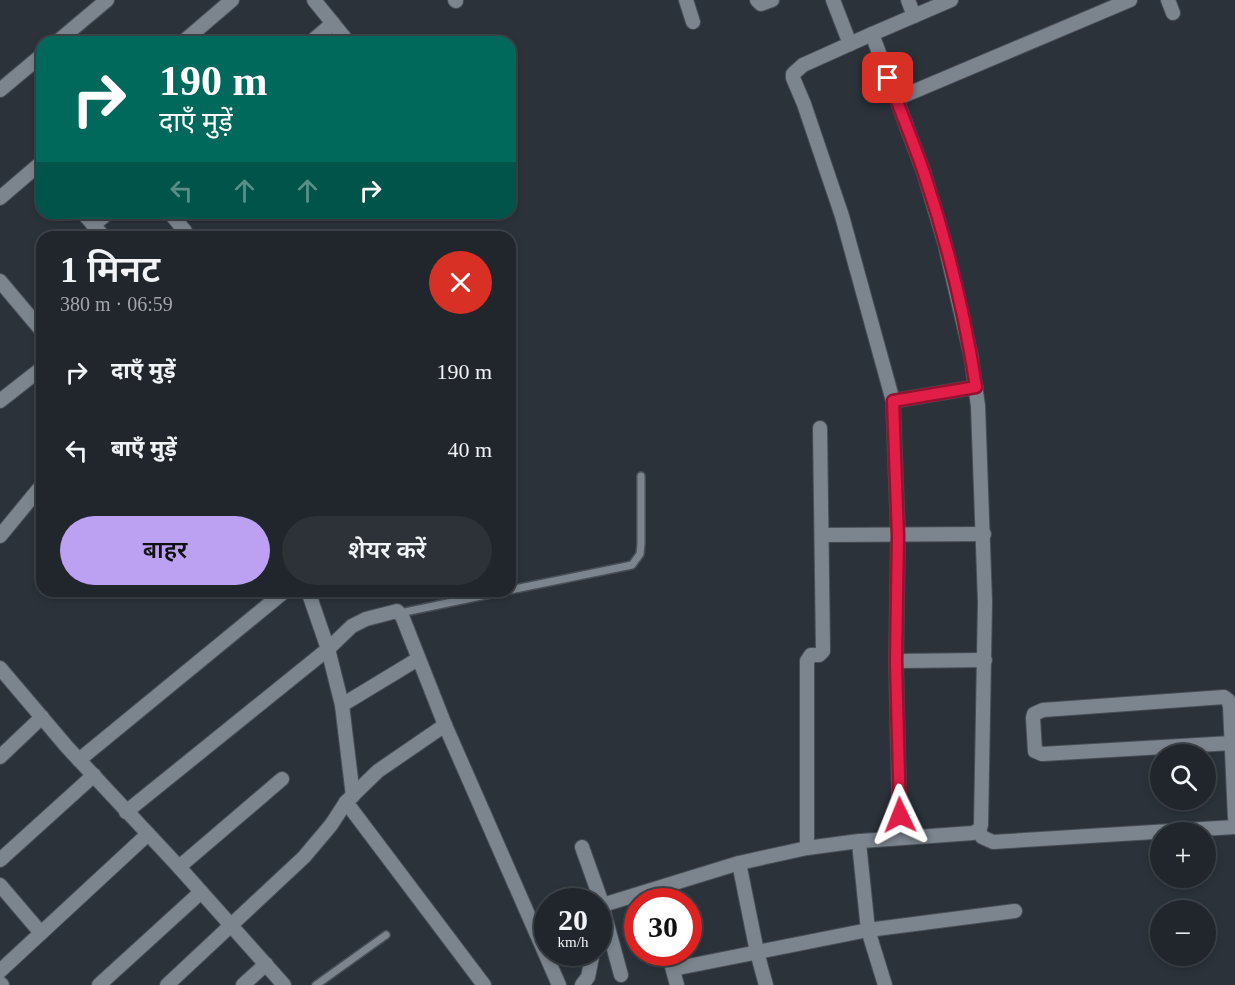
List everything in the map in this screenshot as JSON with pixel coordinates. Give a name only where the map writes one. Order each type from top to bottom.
[{"type":"street","points":[[64,36],[107,0]]},
{"type":"street","points":[[190,36],[232,0]]},
{"type":"street","points":[[314,0],[343,36]]},
{"type":"street","points":[[686,0],[693,22]]},
{"type":"street","points":[[757,0],[761,3],[772,0]]},
{"type":"street","points":[[833,0],[850,44]]},
{"type":"street","points":[[908,0],[914,16]]},
{"type":"street","points":[[900,837],[896,661],[898,536],[893,401],[842,216],[793,74],[803,65],[951,0]]},
{"type":"street","points":[[896,99],[1130,0]]},
{"type":"street","points":[[318,36],[333,23]]},
{"type":"street","points":[[872,34],[924,173],[945,244],[976,387],[984,534],[985,660],[979,830],[982,837],[993,842],[1235,827]]},
{"type":"street","points":[[0,90],[36,60]]},
{"type":"street","points":[[0,198],[36,168]]},
{"type":"street","points":[[88,219],[98,231]]},
{"type":"street","points":[[93,225],[100,219]]},
{"type":"street","points":[[176,219],[185,231]]},
{"type":"street","points":[[0,281],[36,325]]},
{"type":"street","points":[[0,401],[36,373]]},
{"type":"street","points":[[893,401],[976,387]]},
{"type":"street","points":[[807,848],[807,661],[811,655],[822,654],[823,651],[820,428]]},
{"type":"street","points":[[0,536],[36,492]]},
{"type":"street","points":[[823,535],[984,534]]},
{"type":"street","points":[[80,760],[267,597]]},
{"type":"street","points":[[310,597],[328,649],[342,705],[350,799],[484,985]]},
{"type":"street","points":[[126,812],[328,649],[341,635],[359,622],[394,610],[400,613],[445,725],[559,985]]},
{"type":"street","points":[[342,705],[418,659]]},
{"type":"street","points":[[896,661],[985,660]]},
{"type":"street","points":[[0,668],[126,812],[179,867],[284,985]]},
{"type":"street","points":[[1232,743],[1042,754],[1035,751],[1033,746],[1033,718],[1034,714],[1043,710],[1224,697],[1230,706],[1232,743],[1235,818]]},
{"type":"street","points":[[0,757],[42,717]]},
{"type":"street","points":[[168,985],[304,857],[350,799],[378,771],[445,725]]},
{"type":"street","points":[[0,860],[94,775]]},
{"type":"street","points":[[179,867],[282,779]]},
{"type":"street","points":[[673,888],[738,863],[807,848],[900,837],[973,833],[979,830]]},
{"type":"street","points":[[0,971],[148,834]]},
{"type":"street","points":[[859,842],[868,930],[885,985]]},
{"type":"street","points":[[582,847],[597,888]]},
{"type":"street","points":[[738,863],[766,985]]},
{"type":"street","points":[[0,885],[41,933]]},
{"type":"street","points":[[99,985],[201,892]]},
{"type":"street","points":[[673,969],[868,930],[1015,911]]},
{"type":"street","points":[[612,938],[621,975]]},
{"type":"street","points":[[243,985],[267,964]]},
{"type":"street","points":[[582,985],[588,977],[589,966]]},
{"type":"street","points":[[672,966],[677,985]]},
{"type":"lane","points":[[516,589],[632,565],[640,554],[641,476]]},
{"type":"lane","points":[[400,613],[476,597]]},
{"type":"lane","points":[[316,985],[386,935]]},
{"type":"route","points":[[888,78],[924,173],[945,244],[976,387],[893,401],[898,536],[896,661],[900,815]]}]
